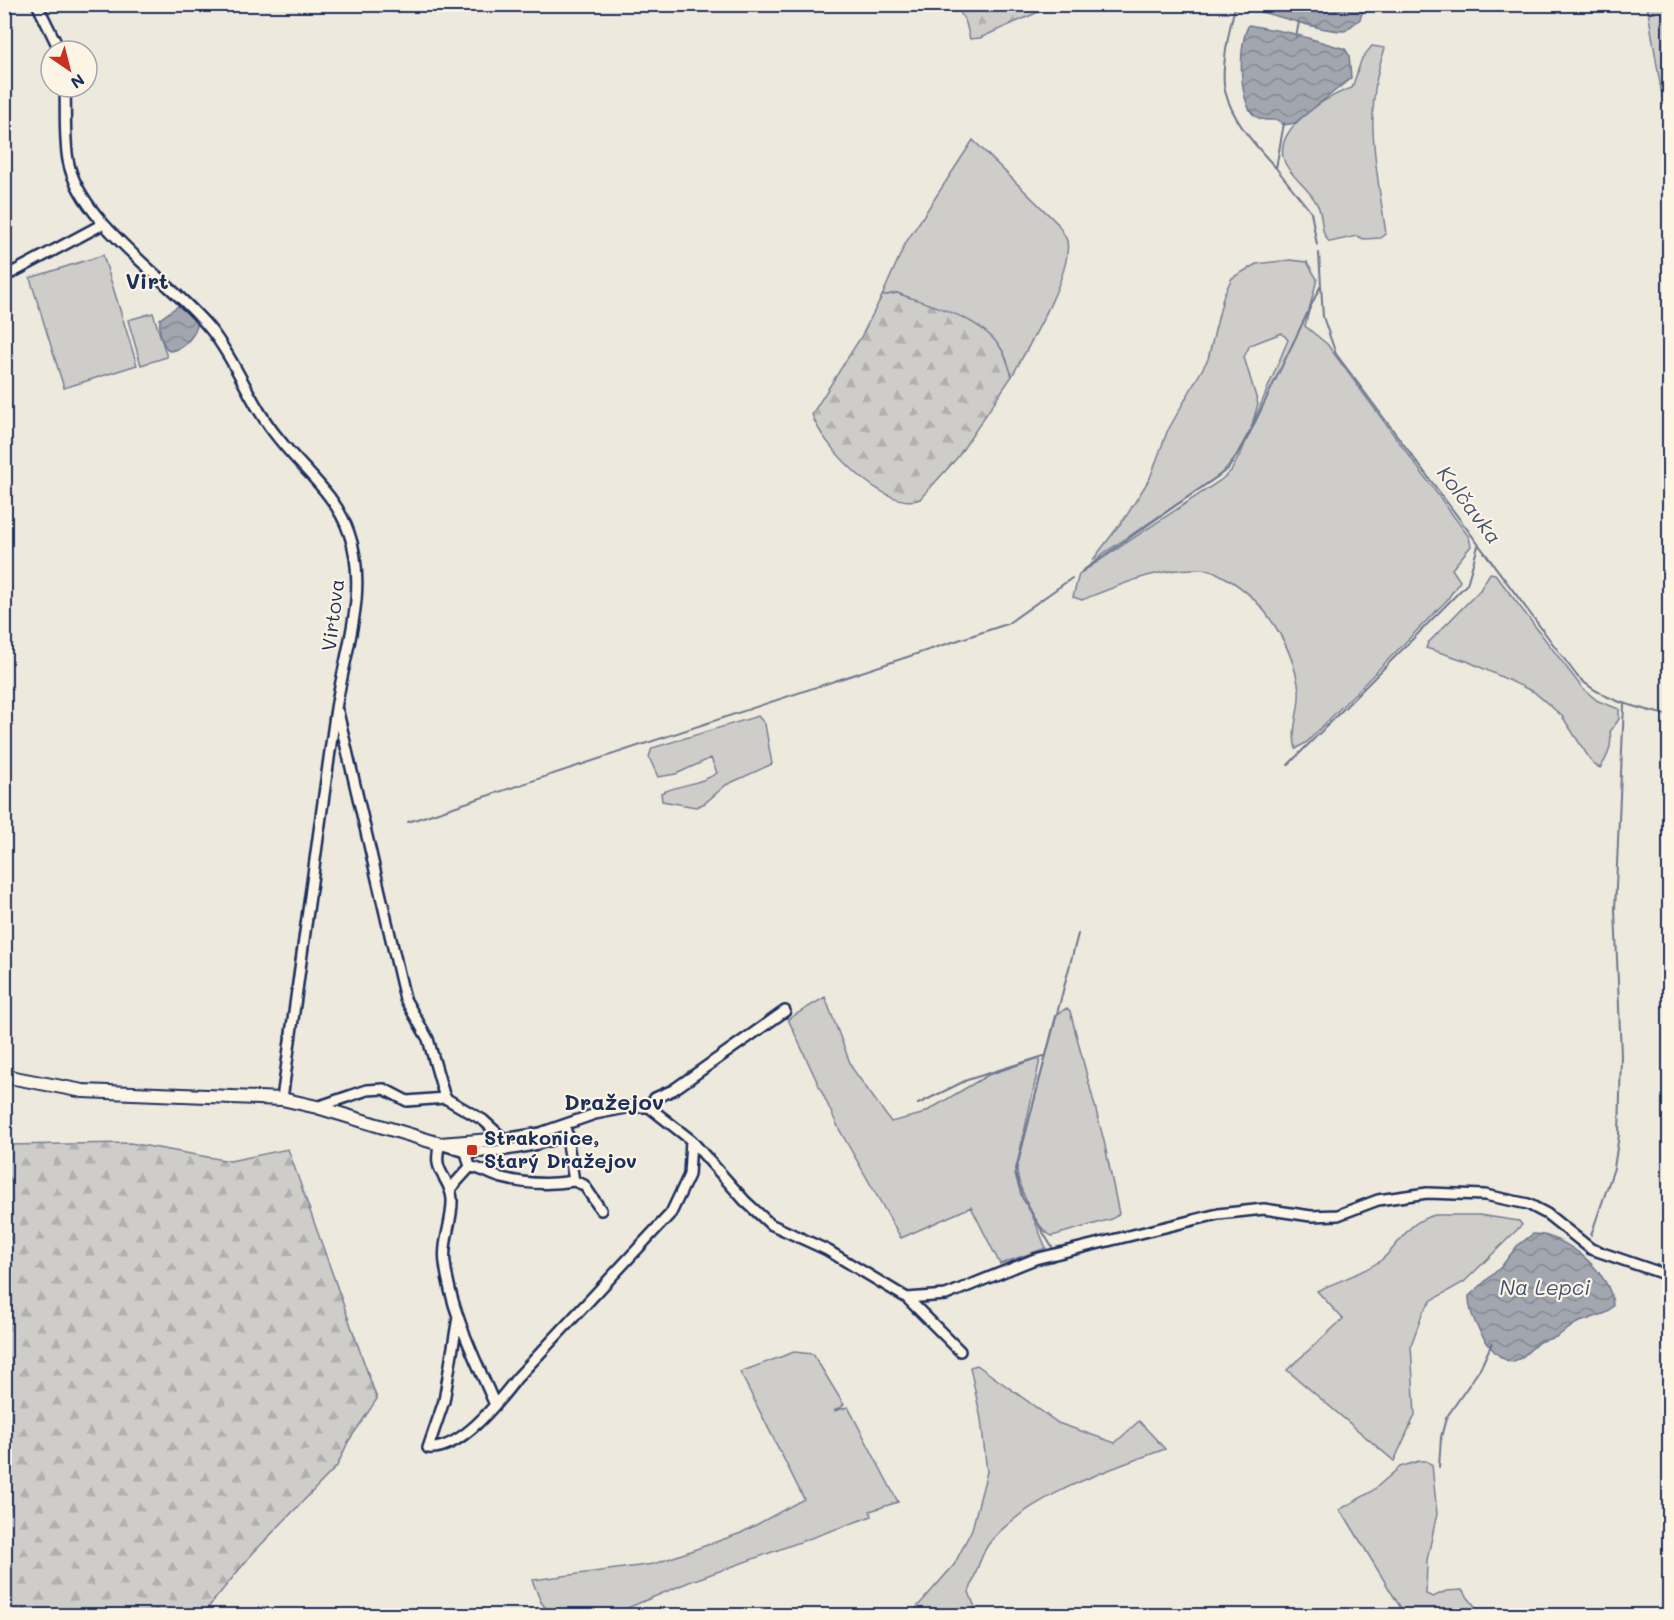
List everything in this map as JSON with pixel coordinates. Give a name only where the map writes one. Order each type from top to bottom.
[{"type":"street","points":[[37,4],[54,39]]},
{"type":"street","name":"Virtova","points":[[66,99],[68,160],[78,189],[103,224],[209,327],[224,348],[277,438],[314,476],[342,516],[351,541],[357,579],[355,610],[336,707],[282,1100]]},
{"type":"street","points":[[4,278],[103,224]]},
{"type":"street","points":[[336,707],[405,999],[428,1039],[446,1098]]},
{"type":"street","points":[[649,1107],[656,1098],[673,1090],[785,1011]]},
{"type":"street","points":[[4,1076],[83,1091],[282,1100],[317,1107],[466,1152],[506,1152],[540,1145],[604,1112],[631,1107],[649,1107],[691,1140],[745,1201],[770,1224],[827,1250],[907,1298],[960,1351]]},
{"type":"street","points":[[317,1107],[367,1090],[384,1089],[407,1101],[446,1098],[483,1120],[504,1139]]},
{"type":"street","points":[[440,1144],[504,1139],[566,1130]]},
{"type":"street","points":[[566,1130],[574,1181]]},
{"type":"street","points":[[458,1317],[444,1401],[428,1448],[447,1444],[468,1431],[495,1405],[516,1378],[671,1213],[681,1194],[692,1160],[691,1140]]},
{"type":"street","points":[[440,1144],[436,1156],[438,1170],[450,1189],[452,1201],[444,1247],[445,1263],[458,1317],[495,1405]]},
{"type":"street","points":[[466,1152],[470,1167]]},
{"type":"street","points":[[692,1160],[710,1160]]},
{"type":"street","points":[[450,1189],[470,1167],[479,1167],[500,1178],[549,1185],[574,1181],[584,1185],[601,1210]]},
{"type":"street","points":[[907,1298],[946,1295],[1035,1258],[1218,1214],[1264,1209],[1311,1216],[1338,1215],[1378,1200],[1427,1193],[1485,1195],[1528,1204],[1547,1214],[1591,1250],[1670,1276]]},
{"type":"green space","points":[[956,5],[1054,5],[980,38],[970,39],[966,23]]},
{"type":"green space","points":[[1647,5],[1669,5],[1669,138]]},
{"type":"green space","points":[[1372,46],[1385,48],[1374,94],[1373,117],[1376,163],[1386,234],[1381,238],[1364,239],[1357,236],[1330,242],[1324,234],[1317,204],[1285,163],[1283,151],[1285,138],[1303,116],[1315,107],[1328,98],[1352,88],[1362,58]]},
{"type":"green space","points":[[973,140],[1058,224],[1067,241],[1063,272],[1048,310],[1012,376],[1002,350],[989,336],[970,322],[897,293],[882,296],[905,244]]},
{"type":"green space","points":[[103,255],[137,365],[64,388],[30,278]]},
{"type":"green space","points":[[1290,260],[1307,262],[1317,279],[1305,326],[1327,344],[1469,537],[1471,546],[1452,569],[1460,581],[1447,600],[1307,742],[1296,749],[1294,734],[1299,690],[1291,657],[1284,641],[1265,612],[1240,587],[1212,571],[1177,570],[1144,577],[1082,600],[1073,597],[1079,574],[1221,480],[1231,471],[1242,451],[1250,430],[1234,459],[1219,476],[1092,561],[1127,515],[1150,478],[1167,432],[1208,359],[1224,294],[1232,278],[1256,264]],"holes":[[[1282,333],[1288,340],[1251,428],[1258,404],[1244,357],[1250,345]]]},
{"type":"green space","points":[[897,293],[969,320],[982,329],[1002,350],[1012,376],[957,458],[920,499],[906,501],[890,496],[856,473],[827,442],[812,414],[861,337],[882,296]]},
{"type":"green space","points":[[153,313],[167,357],[141,365],[128,320]]},
{"type":"green space","points":[[1490,573],[1495,574],[1583,689],[1598,701],[1619,709],[1619,719],[1610,732],[1609,751],[1600,768],[1593,764],[1562,716],[1534,692],[1467,661],[1426,648],[1428,643],[1480,590]]},
{"type":"green space","points":[[758,716],[765,724],[772,764],[726,785],[705,803],[696,807],[662,801],[661,793],[703,780],[717,773],[711,758],[676,774],[658,777],[649,757],[652,748]]},
{"type":"green space","points":[[825,997],[852,1068],[891,1122],[922,1114],[988,1075],[1036,1059],[1040,1060],[1015,1174],[1046,1248],[1000,1264],[971,1207],[901,1238],[839,1129],[788,1019]]},
{"type":"green space","points":[[1067,1008],[1070,1011],[1104,1141],[1119,1214],[1112,1219],[1052,1236],[1040,1225],[1028,1206],[1020,1185],[1017,1168],[1056,1015]]},
{"type":"green space","points":[[130,1143],[230,1161],[288,1149],[377,1399],[348,1442],[337,1466],[252,1554],[202,1615],[5,1615],[5,1145]]},
{"type":"green space","points":[[1435,1215],[1479,1215],[1519,1221],[1522,1225],[1464,1282],[1432,1300],[1423,1312],[1411,1345],[1415,1415],[1394,1461],[1287,1370],[1343,1319],[1317,1291],[1373,1266],[1410,1228],[1425,1218]]},
{"type":"green space","points":[[794,1352],[813,1354],[844,1405],[834,1411],[848,1407],[898,1502],[870,1511],[872,1516],[689,1582],[611,1615],[551,1615],[541,1602],[532,1580],[654,1564],[741,1533],[804,1499],[740,1372]]},
{"type":"green space","points":[[977,1365],[1058,1423],[1115,1443],[1139,1421],[1165,1449],[1069,1486],[1023,1513],[1004,1528],[985,1550],[969,1592],[978,1615],[910,1615],[954,1565],[972,1529],[987,1472],[981,1419],[970,1367]]},
{"type":"green space","points":[[1426,1461],[1432,1465],[1437,1514],[1427,1560],[1426,1594],[1433,1597],[1446,1591],[1462,1590],[1482,1615],[1405,1615],[1339,1510],[1371,1492],[1400,1467]]},
{"type":"water","points":[[1255,5],[1365,5],[1360,19],[1345,31],[1313,26],[1260,12]]},
{"type":"water","points":[[1249,25],[1291,33],[1345,49],[1349,55],[1351,78],[1295,123],[1284,125],[1278,120],[1258,118],[1249,109],[1243,86],[1243,44]]},
{"type":"water","points":[[178,306],[193,317],[197,326],[186,343],[178,349],[169,351],[161,336],[160,319]]},
{"type":"water","name":"Na Lepci","points":[[1533,1234],[1559,1240],[1585,1258],[1605,1281],[1613,1306],[1606,1313],[1577,1323],[1556,1337],[1539,1342],[1521,1358],[1511,1362],[1495,1352],[1482,1335],[1472,1314],[1469,1296],[1501,1267],[1517,1246]]},
{"type":"waterway","points":[[1236,4],[1225,60],[1225,91],[1239,123],[1276,168]]},
{"type":"waterway","name":"Kolčavka","points":[[1296,37],[1299,22]]},
{"type":"waterway","name":"Kolčavka","points":[[1284,123],[1276,168],[1311,212],[1317,245]]},
{"type":"waterway","name":"Kolčavka","points":[[1319,253],[1323,317],[1336,354],[1577,676],[1597,692],[1608,697],[1670,716]]},
{"type":"waterway","points":[[1082,571],[1228,469],[1245,443],[1320,287]]},
{"type":"waterway","points":[[1288,765],[1467,584],[1478,546]]},
{"type":"waterway","points":[[408,822],[1007,624],[1072,578]]},
{"type":"waterway","points":[[1591,1235],[1614,1168],[1619,1135],[1621,1055],[1615,910],[1624,705]]},
{"type":"waterway","points":[[1053,1249],[1022,1197],[1015,1173],[1078,934]]},
{"type":"waterway","points":[[918,1104],[967,1080],[1044,1056]]},
{"type":"waterway","points":[[1042,1264],[1054,1261]]},
{"type":"waterway","points":[[1439,1467],[1441,1437],[1446,1418],[1480,1369],[1492,1343]]},
{"type":"place","name":"Strakonice, Starý Dražejov","points":[[472,1150]]},
{"type":"district","name":"Virt","points":[[147,281]]},
{"type":"district","name":"Dražejov","points":[[614,1102]]}]
